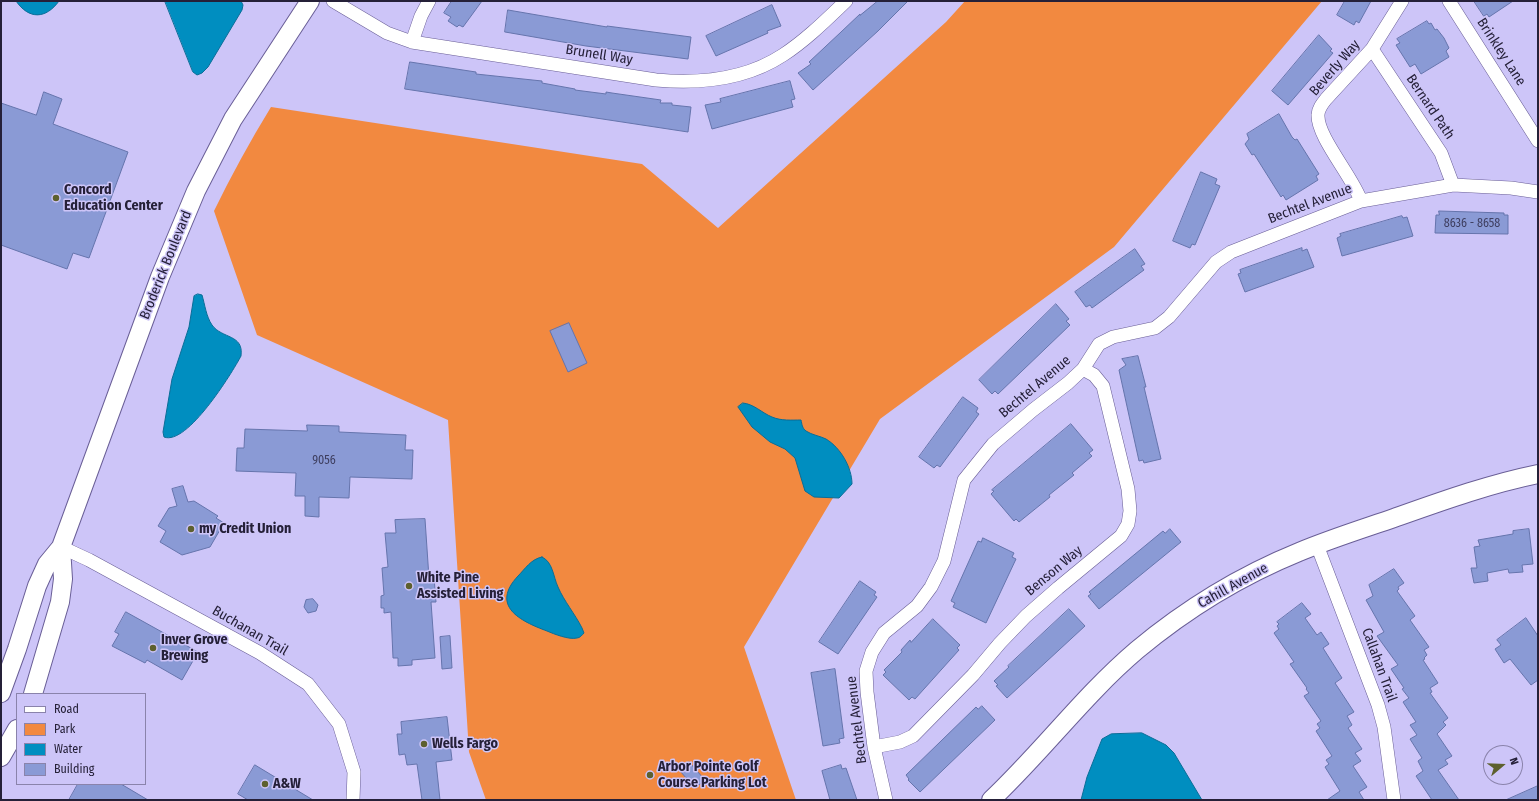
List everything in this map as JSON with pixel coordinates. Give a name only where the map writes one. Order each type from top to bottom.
[{"type":"street","name":"Broderick Boulevard","points":[[1,693],[37,586],[47,564],[61,547],[160,277],[196,191],[234,119],[310,1]]},
{"type":"street","name":"Brunell Way","points":[[333,1],[387,33],[412,42],[677,82],[707,81],[736,76],[760,68],[782,56],[811,33],[846,1]]},
{"type":"street","points":[[412,42],[421,16],[429,1]]},
{"type":"street","name":"Beverly Way","points":[[1361,201],[1352,181],[1325,138],[1320,126],[1318,115],[1321,106],[1326,99],[1372,49],[1402,1]]},
{"type":"street","name":"Brinkley Lane","points":[[1449,1],[1538,141]]},
{"type":"street","name":"Bernard Path","points":[[1372,49],[1441,153],[1452,185]]},
{"type":"street","name":"Bechtel Avenue","points":[[886,800],[874,747],[867,692],[866,671],[872,652],[884,633],[918,606],[931,587],[944,561],[964,480],[993,444],[1083,369],[1099,344],[1113,337],[1155,328],[1169,317],[1216,262],[1231,252],[1361,201],[1452,185],[1511,188],[1538,192]]},
{"type":"street","name":"Benson Way","points":[[874,747],[900,742],[917,732],[973,675],[1000,643],[1026,616],[1121,536],[1128,524],[1130,511],[1128,489],[1104,386],[1094,375],[1083,369]]},
{"type":"street","name":"Cahill Avenue","points":[[991,800],[1015,777],[1102,683],[1136,651],[1196,606],[1232,584],[1279,560],[1318,545],[1473,491],[1538,474]]},
{"type":"street","name":"Callahan Trail","points":[[1318,545],[1378,705],[1387,747],[1394,800]]},
{"type":"street","name":"Broderick Boulevard","points":[[33,693],[60,602],[63,579],[61,547]]},
{"type":"street","name":"Buchanan Trail","points":[[61,547],[89,560],[260,653],[308,684],[339,724],[354,772],[353,800]]},
{"type":"street","points":[[1,757],[16,731]]},
{"type":"green space","points":[[965,1],[1322,1],[1114,247],[880,419],[744,647],[796,800],[486,800],[469,752],[448,420],[257,335],[214,211],[263,120],[271,107],[642,164],[718,228],[946,22]]},
{"type":"water","points":[[16,1],[59,1],[49,11],[38,15],[26,12]]},
{"type":"water","points":[[165,1],[241,1],[243,5],[242,10],[208,67],[202,73],[197,75],[193,72]]},
{"type":"water","points":[[198,294],[202,295],[207,314],[212,325],[221,333],[236,340],[241,349],[241,356],[219,391],[196,420],[184,431],[174,437],[164,437],[163,432],[172,379],[189,327],[194,296]]},
{"type":"water","points":[[743,403],[751,405],[775,418],[801,420],[806,431],[826,439],[841,453],[848,465],[852,484],[839,498],[814,497],[805,491],[795,458],[785,449],[770,442],[752,427],[738,407]]},
{"type":"water","points":[[542,557],[546,559],[551,566],[560,592],[582,628],[584,633],[579,638],[554,634],[537,627],[519,617],[512,611],[508,604],[507,596],[510,587],[528,565]]},
{"type":"water","points":[[1142,733],[1166,745],[1174,753],[1202,800],[1081,800],[1087,777],[1102,739],[1111,734]]},
{"type":"building","points":[[452,1],[482,1],[463,27],[459,25],[457,27],[448,21],[451,17],[444,13]]},
{"type":"building","points":[[878,1],[908,1],[878,31],[813,90],[798,73],[811,64],[809,62],[860,14]]},
{"type":"building","points":[[1345,1],[1371,1],[1359,23],[1356,21],[1354,25],[1337,15]]},
{"type":"building","points":[[1474,1],[1513,1],[1489,17],[1487,14],[1484,16]]},
{"type":"building","points":[[772,5],[781,26],[767,31],[768,33],[716,56],[706,36]]},
{"type":"building","points":[[508,10],[607,27],[691,37],[688,59],[586,46],[505,32]]},
{"type":"building","points":[[1427,21],[1429,24],[1431,23],[1435,30],[1437,29],[1444,38],[1449,48],[1446,51],[1449,57],[1421,74],[1415,64],[1410,67],[1396,45],[1400,43],[1397,39]]},
{"type":"building","points":[[1319,35],[1332,49],[1330,51],[1333,53],[1288,105],[1272,91]]},
{"type":"building","points":[[410,62],[476,72],[476,74],[542,81],[542,83],[575,90],[606,94],[606,92],[661,100],[660,103],[672,103],[672,105],[691,107],[688,132],[405,89]]},
{"type":"building","points":[[790,81],[795,99],[791,100],[793,107],[712,129],[705,105],[721,102],[720,99]]},
{"type":"building","name":"Concord Education Center","points":[[44,92],[62,99],[53,124],[128,152],[89,258],[73,253],[67,269],[1,245],[1,103],[36,115]]},
{"type":"building","points":[[1279,114],[1292,137],[1295,140],[1297,139],[1319,174],[1316,176],[1318,180],[1286,200],[1283,195],[1281,197],[1254,154],[1252,155],[1245,144],[1249,139],[1247,134]]},
{"type":"building","points":[[1201,172],[1217,179],[1215,184],[1220,186],[1195,245],[1192,244],[1190,248],[1173,241]]},
{"type":"building","points":[[1439,211],[1504,213],[1504,215],[1508,215],[1508,234],[1435,233],[1436,215],[1439,215]]},
{"type":"building","points":[[1402,216],[1403,218],[1407,217],[1413,236],[1342,256],[1337,238],[1341,236],[1340,234]]},
{"type":"building","points":[[1302,248],[1302,251],[1307,249],[1314,267],[1245,292],[1238,274],[1241,273],[1240,270]]},
{"type":"building","points":[[1135,249],[1145,264],[1141,266],[1144,270],[1092,308],[1090,305],[1086,307],[1075,292]]},
{"type":"building","points":[[1056,304],[1069,319],[1066,321],[1070,325],[998,394],[995,391],[992,394],[979,380]]},
{"type":"building","points":[[569,323],[587,363],[568,372],[550,331]]},
{"type":"building","points":[[1138,356],[1161,459],[1144,463],[1143,460],[1139,461],[1119,370],[1126,365],[1122,359]]},
{"type":"building","points":[[963,397],[978,408],[976,412],[979,414],[940,467],[937,465],[934,468],[919,457]]},
{"type":"building","points":[[1071,424],[1093,450],[1089,453],[1092,456],[1072,473],[1074,475],[1049,495],[1050,497],[1019,522],[1016,519],[1014,521],[991,494],[994,491],[992,490]]},
{"type":"building","points":[[307,425],[339,426],[339,432],[406,435],[405,450],[413,450],[412,479],[350,477],[349,498],[319,497],[319,517],[305,516],[305,496],[295,496],[296,473],[236,471],[237,448],[244,448],[245,429],[307,431]]},
{"type":"building","name":"my Credit Union","points":[[183,486],[188,502],[194,501],[218,516],[216,518],[224,523],[210,547],[182,555],[160,542],[166,531],[158,526],[169,508],[177,506],[172,489]]},
{"type":"building","name":"White Pine Assisted Living","points":[[425,519],[429,578],[434,577],[436,602],[431,602],[435,658],[412,660],[412,665],[398,666],[398,658],[393,658],[391,612],[384,613],[384,608],[381,608],[381,596],[384,595],[382,568],[388,567],[385,533],[396,533],[395,520]]},
{"type":"building","points":[[1170,529],[1181,542],[1099,609],[1088,596],[1091,594],[1089,592],[1163,531],[1165,533]]},
{"type":"building","points":[[1529,529],[1533,564],[1522,565],[1523,572],[1509,573],[1508,569],[1487,573],[1488,581],[1474,583],[1471,568],[1477,568],[1474,547],[1480,546],[1478,540],[1513,534],[1513,531]]},
{"type":"building","points":[[983,538],[1014,553],[1012,557],[1016,559],[986,623],[953,607],[955,603],[951,601],[978,541],[981,542]]},
{"type":"building","points":[[1394,569],[1404,583],[1398,587],[1399,589],[1397,591],[1415,616],[1410,620],[1429,647],[1424,650],[1427,655],[1423,660],[1438,683],[1430,688],[1432,692],[1430,693],[1448,718],[1443,722],[1446,725],[1437,734],[1452,756],[1445,760],[1448,764],[1438,770],[1459,800],[1432,800],[1416,776],[1423,771],[1418,761],[1422,758],[1410,739],[1417,735],[1410,725],[1416,722],[1403,702],[1409,698],[1402,689],[1404,688],[1391,669],[1398,665],[1377,636],[1384,632],[1366,600],[1373,596],[1369,585]]},
{"type":"building","points":[[860,581],[876,592],[874,595],[877,597],[838,654],[819,642]]},
{"type":"building","points":[[313,599],[318,605],[316,611],[308,613],[304,607],[306,600]]},
{"type":"building","points":[[1302,603],[1311,614],[1305,618],[1317,635],[1321,632],[1329,644],[1323,648],[1342,678],[1335,683],[1354,712],[1347,716],[1352,725],[1348,728],[1362,749],[1355,753],[1361,761],[1353,766],[1367,787],[1359,792],[1364,800],[1327,800],[1340,791],[1325,767],[1329,764],[1326,760],[1332,756],[1316,731],[1320,728],[1317,724],[1321,721],[1304,696],[1309,693],[1290,664],[1294,662],[1274,633],[1279,629],[1277,626],[1279,624],[1277,622]]},
{"type":"building","points":[[1069,609],[1085,626],[1007,698],[996,686],[998,685],[994,681]]},
{"type":"building","name":"Inver Grove Brewing","points":[[126,612],[198,652],[182,680],[147,660],[145,663],[112,646],[119,634],[115,632]]},
{"type":"building","points":[[1526,618],[1538,636],[1538,680],[1531,685],[1510,659],[1504,663],[1495,649],[1501,645],[1497,640]]},
{"type":"building","points":[[933,619],[960,645],[957,648],[959,650],[915,699],[912,697],[909,700],[883,675],[886,672],[884,670],[902,652],[901,650],[910,640],[911,642]]},
{"type":"building","points":[[450,636],[452,668],[442,669],[440,637]]},
{"type":"building","points":[[835,669],[844,738],[839,739],[840,743],[823,746],[811,673]]},
{"type":"building","points":[[982,706],[995,720],[920,792],[908,780],[909,779],[906,775],[976,707],[978,709]]},
{"type":"building","name":"Wells Fargo","points":[[447,717],[452,760],[436,762],[440,800],[422,800],[417,764],[407,765],[405,754],[399,755],[397,734],[402,734],[401,722]]},
{"type":"building","points":[[689,762],[705,780],[695,788],[680,771]]},
{"type":"building","name":"A&W","points":[[255,765],[313,800],[248,800],[238,794]]},
{"type":"building","points":[[841,765],[842,769],[846,768],[857,800],[830,800],[822,771]]},
{"type":"building","points":[[77,785],[123,785],[148,800],[69,800]]},
{"type":"building","points":[[1538,786],[1538,800],[1506,800]]},
{"type":"place","name":"Concord Education Center","points":[[56,198]]},
{"type":"place","name":"my Credit Union","points":[[191,529]]},
{"type":"place","name":"White Pine Assisted Living","points":[[409,586]]},
{"type":"place","name":"Inver Grove Brewing","points":[[153,648]]},
{"type":"place","name":"Wells Fargo","points":[[424,744]]},
{"type":"place","name":"Arbor Pointe Golf Course Parking Lot","points":[[650,775]]},
{"type":"place","name":"A&W","points":[[265,784]]}]
